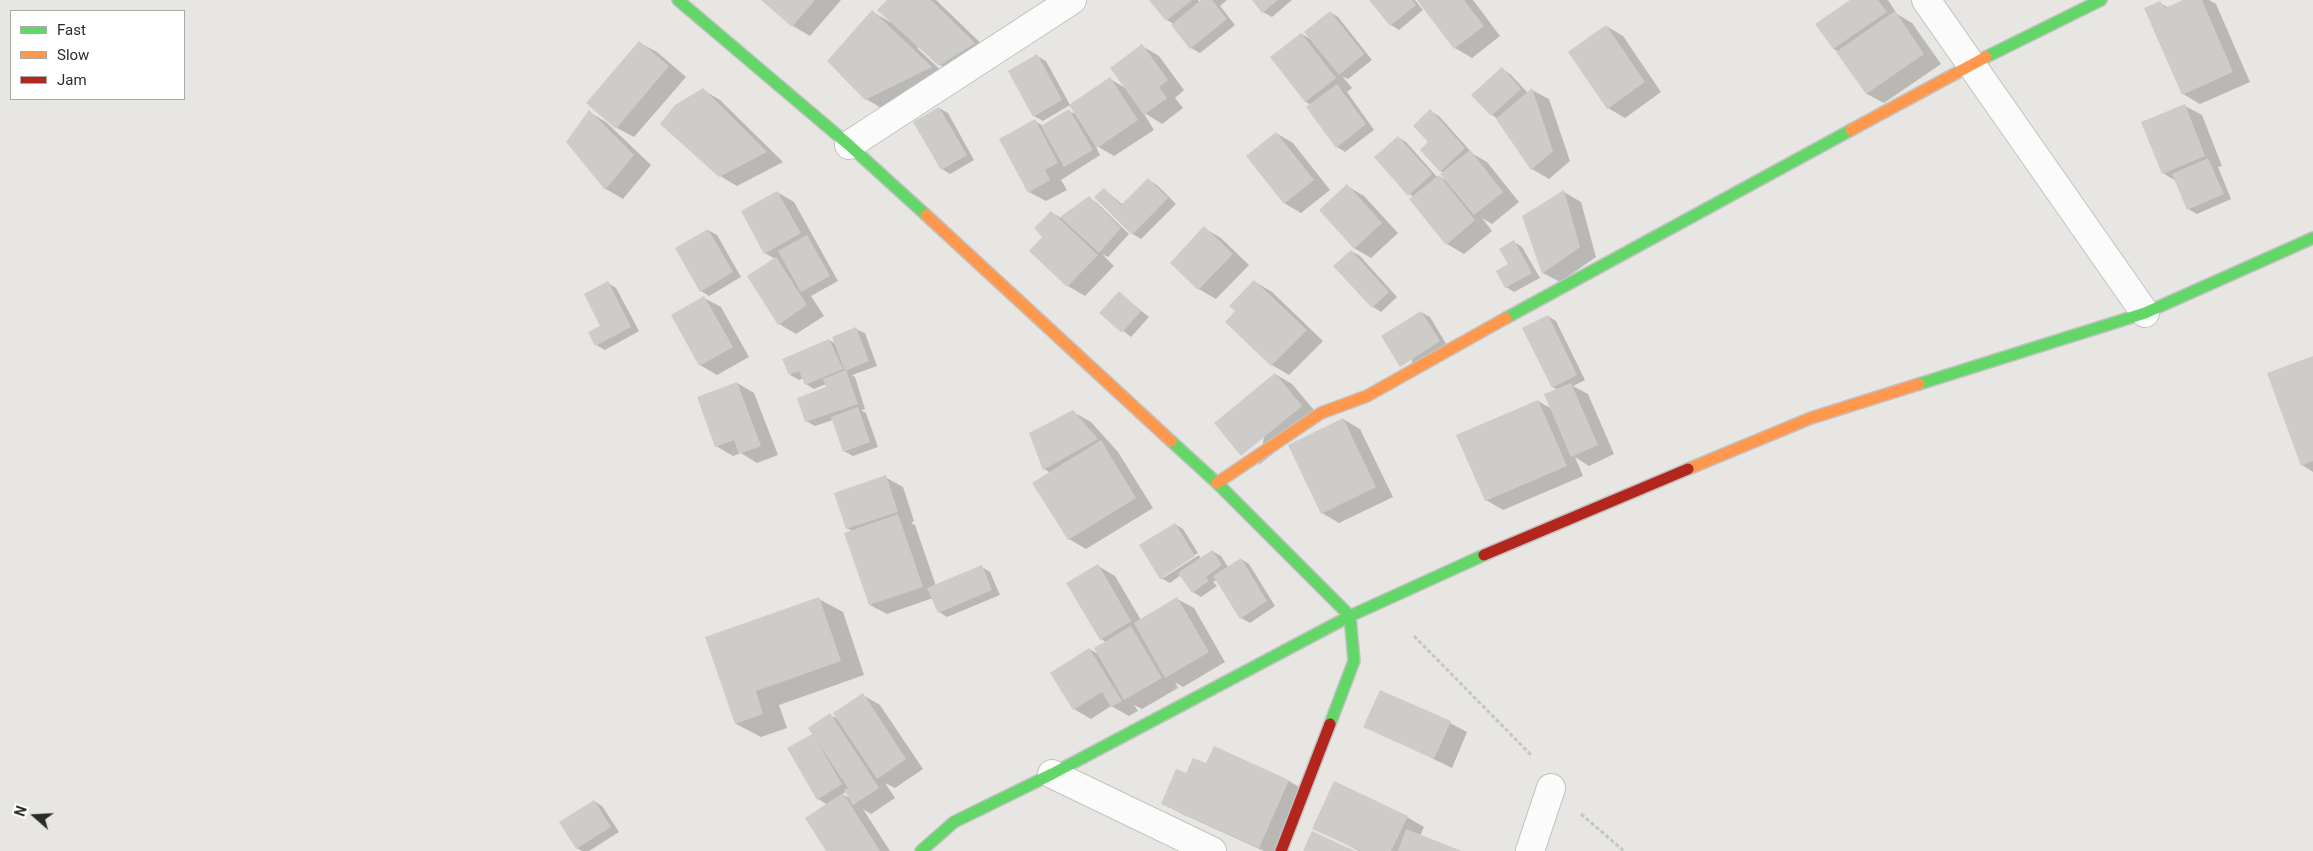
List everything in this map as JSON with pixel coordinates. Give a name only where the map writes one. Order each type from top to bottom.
[{"type":"street","points":[[678,0],[849,145],[1217,483],[1350,616],[1354,643],[1354,661],[1281,851]]},
{"type":"street","points":[[849,145],[1072,0]]},
{"type":"street","points":[[1926,0],[2144,313]]},
{"type":"street","points":[[1217,483],[1321,413],[1366,396],[1571,282],[1971,65],[2101,0]]},
{"type":"street","points":[[922,851],[954,822],[1052,774],[1350,616],[1449,569],[1811,418],[2144,313],[2313,238]]},
{"type":"street","points":[[1052,774],[1212,851]]},
{"type":"street","points":[[1530,851],[1551,788]]},
{"type":"path","points":[[1414,636],[1532,756],[1551,788],[1624,851]]},
{"type":"building","points":[[761,0],[815,0],[792,27]]},
{"type":"building","points":[[887,0],[931,0],[975,43],[939,66],[877,10]]},
{"type":"building","points":[[1149,0],[1192,0],[1166,21]]},
{"type":"building","points":[[1201,0],[1212,0],[1227,19],[1190,49],[1171,25]]},
{"type":"building","points":[[1252,0],[1278,0],[1262,13]]},
{"type":"building","points":[[1369,0],[1412,0],[1416,5],[1390,26]]},
{"type":"building","points":[[1417,0],[1464,0],[1484,26],[1454,49]]},
{"type":"building","points":[[1850,0],[1878,0],[1887,12],[1833,49],[1815,24]]},
{"type":"building","points":[[2183,0],[2202,0],[2233,72],[2182,95],[2144,8],[2160,1],[2165,8]]},
{"type":"building","points":[[872,10],[932,67],[865,100],[827,61]]},
{"type":"building","points":[[1330,11],[1364,54],[1339,75],[1304,32]]},
{"type":"building","points":[[1895,11],[1924,54],[1866,94],[1836,52]]},
{"type":"building","points":[[1606,25],[1645,82],[1607,109],[1568,52]]},
{"type":"building","points":[[1301,33],[1336,78],[1305,102],[1270,57]]},
{"type":"building","points":[[639,41],[669,66],[616,129],[586,103]]},
{"type":"building","points":[[1142,44],[1168,80],[1159,87],[1167,98],[1144,115],[1110,68]]},
{"type":"building","points":[[1037,54],[1062,100],[1033,117],[1008,71]]},
{"type":"building","points":[[1502,67],[1521,89],[1491,116],[1471,95]]},
{"type":"building","points":[[1110,77],[1138,120],[1097,148],[1069,105]]},
{"type":"building","points":[[1337,84],[1366,124],[1336,148],[1306,107]]},
{"type":"building","points":[[703,88],[767,152],[719,177],[660,124],[675,105]]},
{"type":"building","points":[[1532,88],[1553,151],[1531,170],[1496,119]]},
{"type":"building","points":[[2185,104],[2205,156],[2162,174],[2141,122]]},
{"type":"building","points":[[939,107],[967,155],[941,170],[913,122]]},
{"type":"building","points":[[1069,109],[1093,150],[1064,167],[1041,126]]},
{"type":"building","points":[[1430,109],[1465,148],[1440,172],[1420,150],[1428,142],[1413,126]]},
{"type":"building","points":[[589,110],[634,155],[605,190],[566,142]]},
{"type":"building","points":[[1035,119],[1058,163],[1045,170],[1050,180],[1028,193],[999,139]]},
{"type":"building","points":[[1276,132],[1314,180],[1284,204],[1246,156]]},
{"type":"building","points":[[1398,136],[1432,174],[1408,196],[1374,157]]},
{"type":"building","points":[[1470,150],[1503,192],[1474,215],[1440,174]]},
{"type":"building","points":[[2208,158],[2224,194],[2187,210],[2172,174]]},
{"type":"building","points":[[1439,175],[1475,220],[1446,245],[1409,199]]},
{"type":"building","points":[[1148,178],[1168,198],[1132,235],[1094,197],[1104,188],[1121,205]]},
{"type":"building","points":[[1347,184],[1382,223],[1354,249],[1319,210]]},
{"type":"building","points":[[1564,190],[1580,247],[1542,274],[1522,216]]},
{"type":"building","points":[[777,191],[801,233],[764,254],[741,211]]},
{"type":"building","points":[[1089,196],[1121,228],[1099,253],[1060,217]]},
{"type":"building","points":[[1051,211],[1098,255],[1067,287],[1029,251],[1042,237],[1034,228]]},
{"type":"building","points":[[1204,226],[1233,254],[1198,290],[1170,263]]},
{"type":"building","points":[[708,229],[733,272],[700,292],[675,248]]},
{"type":"building","points":[[807,235],[830,276],[801,292],[778,251]]},
{"type":"building","points":[[1514,240],[1532,273],[1505,288],[1496,271],[1508,264],[1499,249]]},
{"type":"building","points":[[1351,250],[1389,292],[1372,308],[1333,266]]},
{"type":"building","points":[[776,257],[807,305],[778,325],[747,276]]},
{"type":"building","points":[[1254,280],[1307,330],[1271,366],[1225,322],[1235,311],[1229,306]]},
{"type":"building","points":[[608,281],[631,327],[595,346],[588,332],[600,326],[584,294]]},
{"type":"building","points":[[1119,291],[1141,311],[1122,333],[1099,313]]},
{"type":"building","points":[[704,296],[733,347],[699,366],[671,315]]},
{"type":"building","points":[[1421,311],[1440,341],[1400,367],[1381,336]]},
{"type":"building","points":[[1548,315],[1577,375],[1552,388],[1522,328]]},
{"type":"building","points":[[856,327],[869,361],[845,371],[832,337]]},
{"type":"building","points":[[829,339],[843,369],[805,385],[799,371],[789,375],[782,359]]},
{"type":"building","points":[[2313,356],[2313,461],[2301,466],[2267,373]]},
{"type":"building","points":[[846,370],[858,404],[805,422],[797,398],[826,387],[823,379]]},
{"type":"building","points":[[1275,373],[1302,406],[1241,456],[1214,423]]},
{"type":"building","points":[[737,382],[761,446],[739,454],[734,440],[715,447],[697,397]]},
{"type":"building","points":[[1571,383],[1598,445],[1571,457],[1544,394]]},
{"type":"building","points":[[1538,400],[1567,466],[1485,501],[1456,435]]},
{"type":"building","points":[[858,407],[870,442],[843,452],[831,417]]},
{"type":"building","points":[[1073,410],[1098,439],[1043,470],[1029,433]]},
{"type":"building","points":[[1343,418],[1376,487],[1321,514],[1288,445]]},
{"type":"building","points":[[1101,440],[1136,498],[1068,540],[1032,483]]},
{"type":"building","points":[[886,475],[898,512],[846,529],[834,493]]},
{"type":"building","points":[[898,514],[923,587],[869,605],[844,533]]},
{"type":"building","points":[[1175,523],[1195,556],[1160,579],[1139,545]]},
{"type":"building","points":[[1212,550],[1222,565],[1206,577],[1209,581],[1192,593],[1178,573]]},
{"type":"building","points":[[1241,558],[1267,601],[1240,619],[1213,576]]},
{"type":"building","points":[[1098,564],[1131,621],[1100,640],[1066,583]]},
{"type":"building","points":[[982,565],[992,590],[938,613],[927,588]]},
{"type":"building","points":[[819,597],[841,661],[756,691],[763,714],[735,724],[705,637]]},
{"type":"building","points":[[1177,597],[1209,652],[1165,678],[1134,623]]},
{"type":"building","points":[[1131,626],[1162,678],[1124,700],[1094,648]]},
{"type":"building","points":[[1089,648],[1122,701],[1111,707],[1102,692],[1073,710],[1050,673]]},
{"type":"building","points":[[1380,690],[1451,721],[1434,759],[1363,727]]},
{"type":"building","points":[[863,693],[906,759],[877,779],[833,713]]},
{"type":"building","points":[[830,713],[879,788],[853,805],[844,790],[848,788],[816,740],[842,784],[817,800],[787,748],[812,734],[808,728]]},
{"type":"building","points":[[1214,746],[1289,780],[1259,848],[1161,804],[1176,769],[1186,773],[1193,758],[1206,763]]},
{"type":"building","points":[[1334,781],[1408,816],[1391,851],[1361,851],[1312,829]]},
{"type":"building","points":[[843,793],[880,851],[826,851],[805,818]]},
{"type":"building","points":[[594,800],[611,827],[576,849],[559,822]]},
{"type":"building","points":[[1406,829],[1462,851],[1398,851]]},
{"type":"building","points":[[1312,831],[1355,851],[1303,851]]},
{"type":"traffic: fast","points":[[678,0],[849,145],[926,215]]},
{"type":"traffic: fast","points":[[1986,57],[2101,0]]},
{"type":"traffic: fast","points":[[1506,318],[1851,130]]},
{"type":"traffic: fast","points":[[1919,384],[2145,313],[2313,238]]},
{"type":"traffic: fast","points":[[1171,441],[1217,483],[1350,616],[1354,661],[1330,724]]},
{"type":"traffic: fast","points":[[921,851],[954,822],[1052,774],[1350,616],[1484,555]]},
{"type":"traffic: slow","points":[[1851,130],[1986,57]]},
{"type":"traffic: slow","points":[[926,215],[1171,441]]},
{"type":"traffic: slow","points":[[1217,483],[1321,413],[1367,396],[1506,318]]},
{"type":"traffic: slow","points":[[1688,469],[1811,418],[1919,384]]},
{"type":"traffic: jam","points":[[1484,555],[1688,469]]},
{"type":"traffic: jam","points":[[1281,851],[1330,724]]}]
